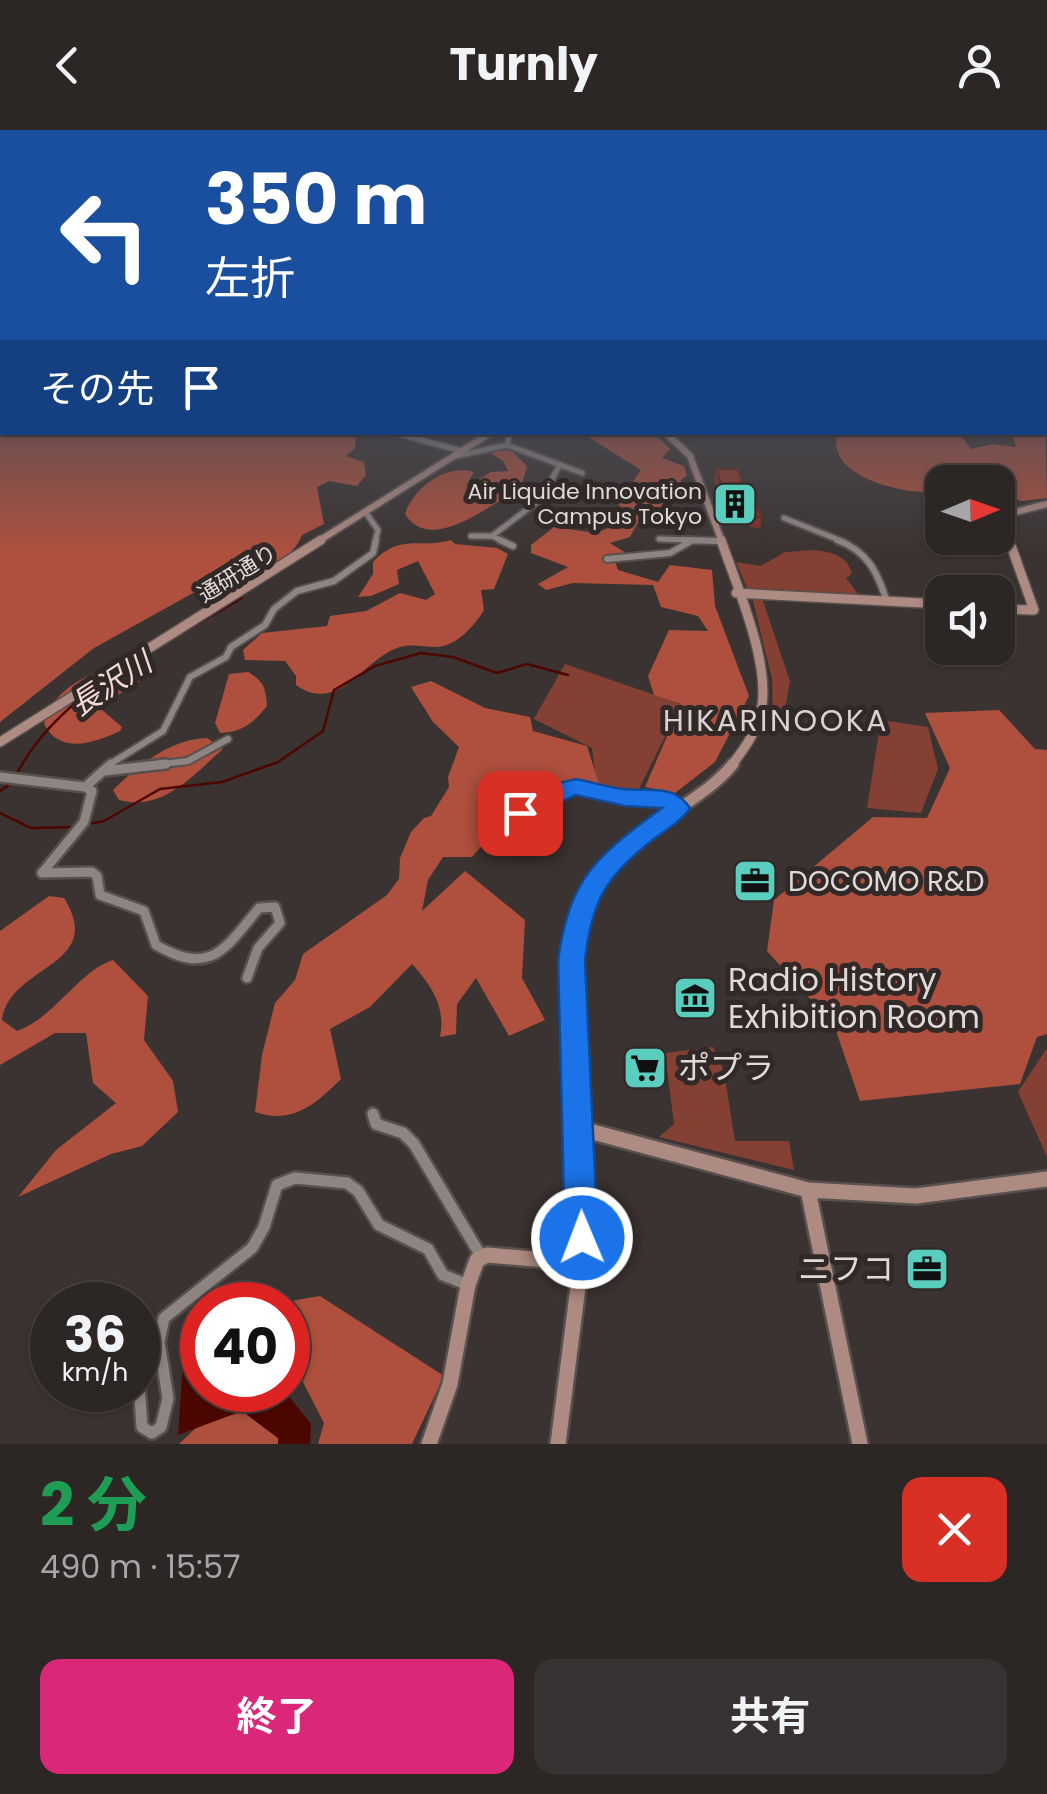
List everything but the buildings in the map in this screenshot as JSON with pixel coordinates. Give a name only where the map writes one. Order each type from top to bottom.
[{"type":"street","points":[[402,435],[468,456],[507,445],[582,473]]},
{"type":"street","name":"通研通り","points":[[0,742],[487,435]]},
{"type":"street","points":[[507,445],[509,435]]},
{"type":"street","points":[[558,1444],[581,1263],[572,960],[577,918],[591,887],[614,857],[732,764],[754,731],[762,706],[760,668],[694,464],[667,435]]},
{"type":"street","points":[[492,536],[542,498],[558,466]]},
{"type":"street","points":[[1015,609],[1034,610],[1000,516],[1047,504]]},
{"type":"street","points":[[85,787],[100,772],[164,731],[190,677],[226,657],[238,642],[265,624],[274,609],[297,591],[334,581],[369,558],[376,548],[378,530],[366,514]]},
{"type":"street","points":[[784,518],[807,532],[828,535],[865,552],[886,599]]},
{"type":"street","points":[[471,536],[492,536],[513,546]]},
{"type":"street","points":[[659,539],[719,541]]},
{"type":"street","points":[[607,559],[631,560],[657,552],[670,553],[693,540]]},
{"type":"street","points":[[736,593],[925,602]]},
{"type":"street","points":[[100,772],[188,760],[228,738]]},
{"type":"street","points":[[0,777],[92,791],[84,822],[42,872],[92,872],[97,876],[100,895],[144,911],[156,945],[191,964],[205,962],[220,952],[258,908],[275,906],[280,923],[258,948],[247,978]]},
{"type":"street","points":[[520,813],[560,790],[576,787],[625,798],[662,797],[678,808]]},
{"type":"street","points":[[372,1114],[376,1124],[403,1133],[414,1144],[481,1256]]},
{"type":"street","points":[[578,1128],[808,1190],[916,1196],[1047,1179]]},
{"type":"street","points":[[160,1337],[164,1318],[252,1248],[262,1236],[277,1185],[296,1178],[346,1183],[358,1191],[379,1225],[428,1249],[442,1275],[468,1285]]},
{"type":"street","points":[[808,1190],[860,1444]]},
{"type":"street","points":[[481,1256],[581,1263]]},
{"type":"street","points":[[429,1444],[450,1384],[468,1285],[481,1256]]},
{"type":"street","points":[[141,1412],[142,1427],[152,1433],[161,1428],[168,1398],[160,1348]]},
{"type":"shaded area","points":[[0,435],[356,435],[355,448],[346,456],[364,462],[366,475],[357,486],[329,481],[317,487],[324,524],[302,535],[285,557],[245,575],[201,580],[202,588],[94,648],[0,722]]},
{"type":"shaded area","points":[[585,435],[656,435],[670,449],[662,458],[684,466],[687,475],[681,480],[683,494],[666,501],[667,524],[637,524],[630,537],[610,543],[629,555],[615,561],[618,570],[658,582],[670,565],[712,570],[715,606],[749,696],[715,762],[675,793],[645,787],[681,704],[654,695],[648,676],[669,630],[708,631],[698,616],[661,607],[653,585],[573,583],[546,590],[538,584],[568,567],[531,553],[531,545],[554,527],[596,533],[611,527],[610,519],[624,511],[604,487],[630,486],[641,470]]},
{"type":"shaded area","points":[[838,435],[960,435],[971,449],[992,444],[1016,447],[1013,435],[1045,435],[1047,498],[1015,499],[1015,465],[925,465],[925,492],[911,491],[856,473],[837,449]]},
{"type":"shaded area","points":[[496,447],[513,452],[527,466],[521,488],[446,528],[430,530],[416,526],[405,514],[415,495],[442,474],[474,472],[466,486],[481,486],[480,479],[491,472],[508,471],[503,461],[487,451]]},
{"type":"shaded area","points":[[451,540],[455,544],[497,548],[508,554],[494,589],[481,590],[484,610],[458,639],[443,646],[397,648],[350,682],[325,694],[311,693],[296,685],[296,676],[285,661],[245,660],[243,650],[262,633],[327,626],[330,616],[366,611],[400,593],[426,600],[435,594],[418,561],[397,570],[399,584],[358,597],[373,574],[373,562],[383,553],[401,545]]},
{"type":"shaded area","points":[[813,550],[842,558],[852,574],[846,578],[858,594],[747,588],[736,562],[761,566],[785,552]]},
{"type":"shaded area","points":[[752,597],[762,598],[790,681],[784,716],[773,715],[772,679]]},
{"type":"shaded area","points":[[123,664],[149,668],[141,680],[101,709],[122,727],[120,731],[78,744],[51,734],[44,724],[64,691],[86,677]]},
{"type":"shaded area","points":[[565,664],[681,704],[639,789],[676,798],[597,788],[592,748],[534,719]]},
{"type":"shaded area","points":[[248,672],[263,686],[267,706],[247,726],[220,733],[215,723],[229,674]]},
{"type":"shaded area","points":[[431,681],[485,708],[530,717],[533,731],[587,746],[599,784],[568,783],[509,815],[472,857],[443,857],[428,880],[422,911],[465,871],[525,920],[522,978],[545,1020],[509,1036],[476,978],[457,1004],[456,1034],[440,1037],[441,1016],[436,997],[412,964],[370,1007],[330,1029],[341,1079],[332,1088],[313,1104],[292,1114],[255,1112],[262,1055],[275,1003],[295,980],[303,954],[387,895],[399,879],[400,858],[411,832],[431,816],[449,787],[448,777],[459,747],[433,722],[411,687]]},
{"type":"shaded area","points":[[999,710],[1035,749],[1047,750],[1047,1034],[1037,1037],[1020,1084],[860,1101],[834,1025],[767,951],[774,900],[873,817],[927,818],[950,768],[925,713]]},
{"type":"shaded area","points":[[881,720],[928,727],[938,769],[921,813],[867,808]]},
{"type":"shaded area","points":[[207,738],[223,749],[189,780],[150,801],[119,800],[113,790],[144,763],[168,748]]},
{"type":"shaded area","points":[[49,896],[64,898],[74,921],[74,938],[65,952],[21,987],[2,1020],[17,1031],[31,1024],[88,974],[113,960],[148,996],[144,1040],[173,1081],[178,1112],[142,1146],[111,1154],[18,1197],[56,1150],[116,1103],[93,1083],[86,1033],[55,1033],[0,1065],[0,931]]},
{"type":"shaded area","points":[[713,1047],[724,1072],[735,1141],[789,1141],[794,1170],[659,1137],[674,1124],[665,1053]]},
{"type":"shaded area","points":[[1047,1048],[1047,1157],[1018,1092]]},
{"type":"shaded area","points":[[320,1296],[444,1376],[412,1444],[318,1444],[324,1423],[310,1396],[310,1298]]},
{"type":"shaded area","points":[[180,1405],[180,1412],[239,1412],[178,1435]]},
{"type":"shaded area","points":[[243,1412],[278,1438],[278,1444],[179,1444],[198,1426]]},
{"type":"shaded area","points":[[243,1412],[301,1412],[311,1424],[310,1444],[278,1444],[278,1438]]},
{"type":"waterway","name":"長沢川","points":[[15,777],[34,746],[85,695],[147,653],[242,598]]},
{"type":"waterway","points":[[87,824],[104,821],[160,789],[222,782],[278,762],[323,731],[334,690],[375,666],[421,653],[453,657],[497,673],[527,664],[568,675]]},
{"type":"waterway","name":"長沢川","points":[[0,791],[11,783]]},
{"type":"waterway","points":[[0,813],[31,828],[74,827]]},
{"type":"place","name":"Air Liquide Innovation Campus Tokyo","points":[[735,504]]},
{"type":"place","name":"DOCOMO R&D","points":[[755,881]]},
{"type":"place","name":"Radio History Exhibition Room","points":[[695,998]]},
{"type":"place","name":"ポプラ","points":[[645,1068]]},
{"type":"place","name":"ニフコ","points":[[927,1269]]},
{"type":"district","name":"HIKARINOOKA","points":[[776,721]]},
{"type":"route","points":[[520,813],[560,790],[576,787],[625,798],[662,797],[678,808],[614,857],[591,887],[577,918],[572,960],[582,1238]]}]
